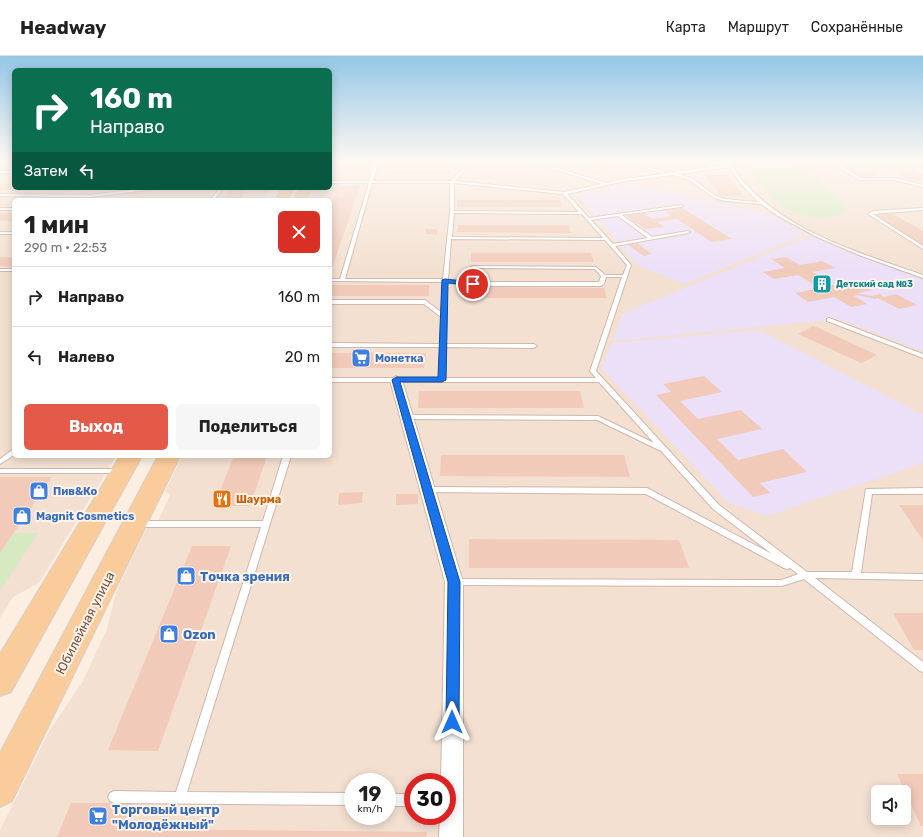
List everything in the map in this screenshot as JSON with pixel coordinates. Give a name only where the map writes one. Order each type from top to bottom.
[{"type":"main road","name":"Юбилейная улица","points":[[0,789],[168,458]]},
{"type":"main road","points":[[0,682],[127,464]]},
{"type":"street","points":[[396,380],[454,582],[450,773]]},
{"type":"street","points":[[450,825],[451,837]]},
{"type":"lane","points":[[342,280],[367,197]]},
{"type":"lane","points":[[442,380],[445,280],[450,238],[452,197]]},
{"type":"lane","points":[[568,197],[605,239],[613,245],[629,266],[593,371],[716,507],[923,668]]},
{"type":"lane","points":[[719,197],[761,203]]},
{"type":"lane","points":[[756,197],[761,203],[812,233],[923,277]]},
{"type":"lane","points":[[588,219],[681,206]]},
{"type":"lane","points":[[0,209],[12,209]]},
{"type":"lane","points":[[923,210],[873,212],[870,214],[923,248]]},
{"type":"lane","points":[[452,212],[582,213]]},
{"type":"lane","points":[[619,215],[650,237]]},
{"type":"lane","points":[[613,245],[650,237],[688,232]]},
{"type":"lane","points":[[0,233],[12,233]]},
{"type":"lane","points":[[450,238],[605,239]]},
{"type":"lane","points":[[473,284],[473,267],[596,268],[604,276],[625,276]]},
{"type":"lane","points":[[0,270],[12,270]]},
{"type":"lane","points":[[332,280],[445,280],[473,284],[601,284],[604,276]]},
{"type":"lane","points":[[332,302],[425,302],[444,317]]},
{"type":"lane","points":[[829,320],[923,356]]},
{"type":"lane","points":[[332,346],[534,346]]},
{"type":"lane","points":[[332,380],[601,380]]},
{"type":"lane","points":[[406,417],[598,418],[664,450]]},
{"type":"lane","points":[[0,462],[12,453]]},
{"type":"lane","points":[[180,798],[286,458]]},
{"type":"lane","points":[[0,471],[127,464]]},
{"type":"lane","points":[[427,490],[647,491],[805,575]]},
{"type":"lane","points":[[856,576],[869,491],[923,491]]},
{"type":"lane","points":[[135,524],[266,524]]},
{"type":"lane","points":[[454,582],[782,583],[805,575],[923,577]]},
{"type":"lane","points":[[114,797],[344,799]]},
{"type":"shaded area","points":[[0,197],[265,197],[12,198],[12,458],[115,458],[39,583],[13,597],[0,618]]},
{"type":"shaded area","points":[[579,197],[695,197],[774,215],[806,234],[685,284],[639,266]]},
{"type":"shaded area","points":[[923,197],[923,837],[0,837],[0,830],[48,733],[83,681],[107,629],[117,589],[150,521],[158,521],[170,495],[165,491],[181,458],[332,458],[332,198],[309,198]]},
{"type":"shaded area","points":[[811,236],[923,280],[923,351],[839,319],[613,341],[622,314]]},
{"type":"shaded area","points":[[759,330],[923,415],[923,463],[767,516],[729,503],[601,368],[612,343]]},
{"type":"green space","points":[[773,197],[837,197],[846,206],[848,211],[833,217],[805,216],[787,209]]},
{"type":"green space","points":[[14,533],[38,533],[0,591],[0,553]]},
{"type":"building","points":[[333,197],[356,197],[332,268],[332,201]]},
{"type":"building","points":[[457,200],[560,200],[562,207],[457,207]]},
{"type":"building","points":[[682,208],[732,239],[712,242],[677,219],[657,222],[664,227],[645,229],[626,216],[644,213],[652,219],[671,216],[663,210]]},
{"type":"building","points":[[0,213],[12,213],[12,221],[0,221]]},
{"type":"building","points":[[893,214],[923,231],[923,247],[873,215]]},
{"type":"building","points":[[458,225],[569,225],[571,233],[457,232]]},
{"type":"building","points":[[426,229],[437,229],[437,235],[426,234]]},
{"type":"building","points":[[637,243],[652,254],[644,256],[628,245]]},
{"type":"building","points":[[471,253],[591,253],[594,262],[471,262]]},
{"type":"building","points":[[0,257],[12,257],[12,267],[0,266]]},
{"type":"building","name":"Детский сад №3","points":[[786,257],[800,265],[822,261],[835,268],[812,272],[835,286],[858,282],[872,290],[857,293],[872,296],[880,294],[884,297],[896,294],[917,305],[899,309],[878,298],[875,299],[858,295],[854,296],[867,304],[851,307],[834,297],[808,302],[795,293],[820,288],[798,275],[774,279],[763,272],[785,268],[771,259]]},
{"type":"building","points":[[332,285],[429,285],[429,296],[332,296]]},
{"type":"building","points":[[473,287],[604,288],[607,298],[473,298]]},
{"type":"building","points":[[814,326],[877,355],[861,363],[798,334]]},
{"type":"building","points":[[332,353],[426,353],[424,368],[332,368]]},
{"type":"building","points":[[704,376],[722,392],[680,401],[698,419],[741,410],[762,429],[717,439],[738,460],[783,449],[807,472],[760,483],[770,493],[753,497],[656,395],[671,392],[663,384]]},
{"type":"building","points":[[419,391],[580,391],[584,408],[418,408]]},
{"type":"building","points":[[441,455],[624,455],[630,477],[440,476]]},
{"type":"building","points":[[233,458],[266,458],[250,506],[214,506]]},
{"type":"building","points":[[0,477],[52,477],[0,553]]},
{"type":"building","points":[[363,492],[362,503],[338,505],[339,493]]},
{"type":"building","points":[[396,494],[418,494],[418,504],[396,505]]},
{"type":"building","points":[[899,505],[923,505],[923,540]]},
{"type":"building","points":[[469,539],[679,540],[689,568],[469,568]]},
{"type":"building","points":[[192,546],[231,546],[158,751],[108,750]]},
{"type":"building","points":[[893,613],[923,613],[923,650],[914,650]]},
{"type":"building","points":[[897,774],[923,774],[923,826],[921,826],[911,804],[911,785],[902,785]]},
{"type":"building","points":[[71,803],[135,803],[126,829],[427,832],[426,837],[57,837]]},
{"type":"place","name":"Детский сад №3","points":[[822,284]]},
{"type":"place","name":"Монетка","points":[[361,358]]},
{"type":"place","name":"Пив&Ко","points":[[39,491]]},
{"type":"place","name":"Шаурма","points":[[222,499]]},
{"type":"place","name":"Magnit Cosmetics","points":[[22,516]]},
{"type":"place","name":"Точка зрения","points":[[186,576]]},
{"type":"place","name":"Ozon","points":[[169,634]]},
{"type":"place","name":"Торговый центр \"Молодёжный\"","points":[[98,816]]},
{"type":"route","points":[[452,722],[454,582],[396,380],[442,380],[445,280],[473,284]]}]
